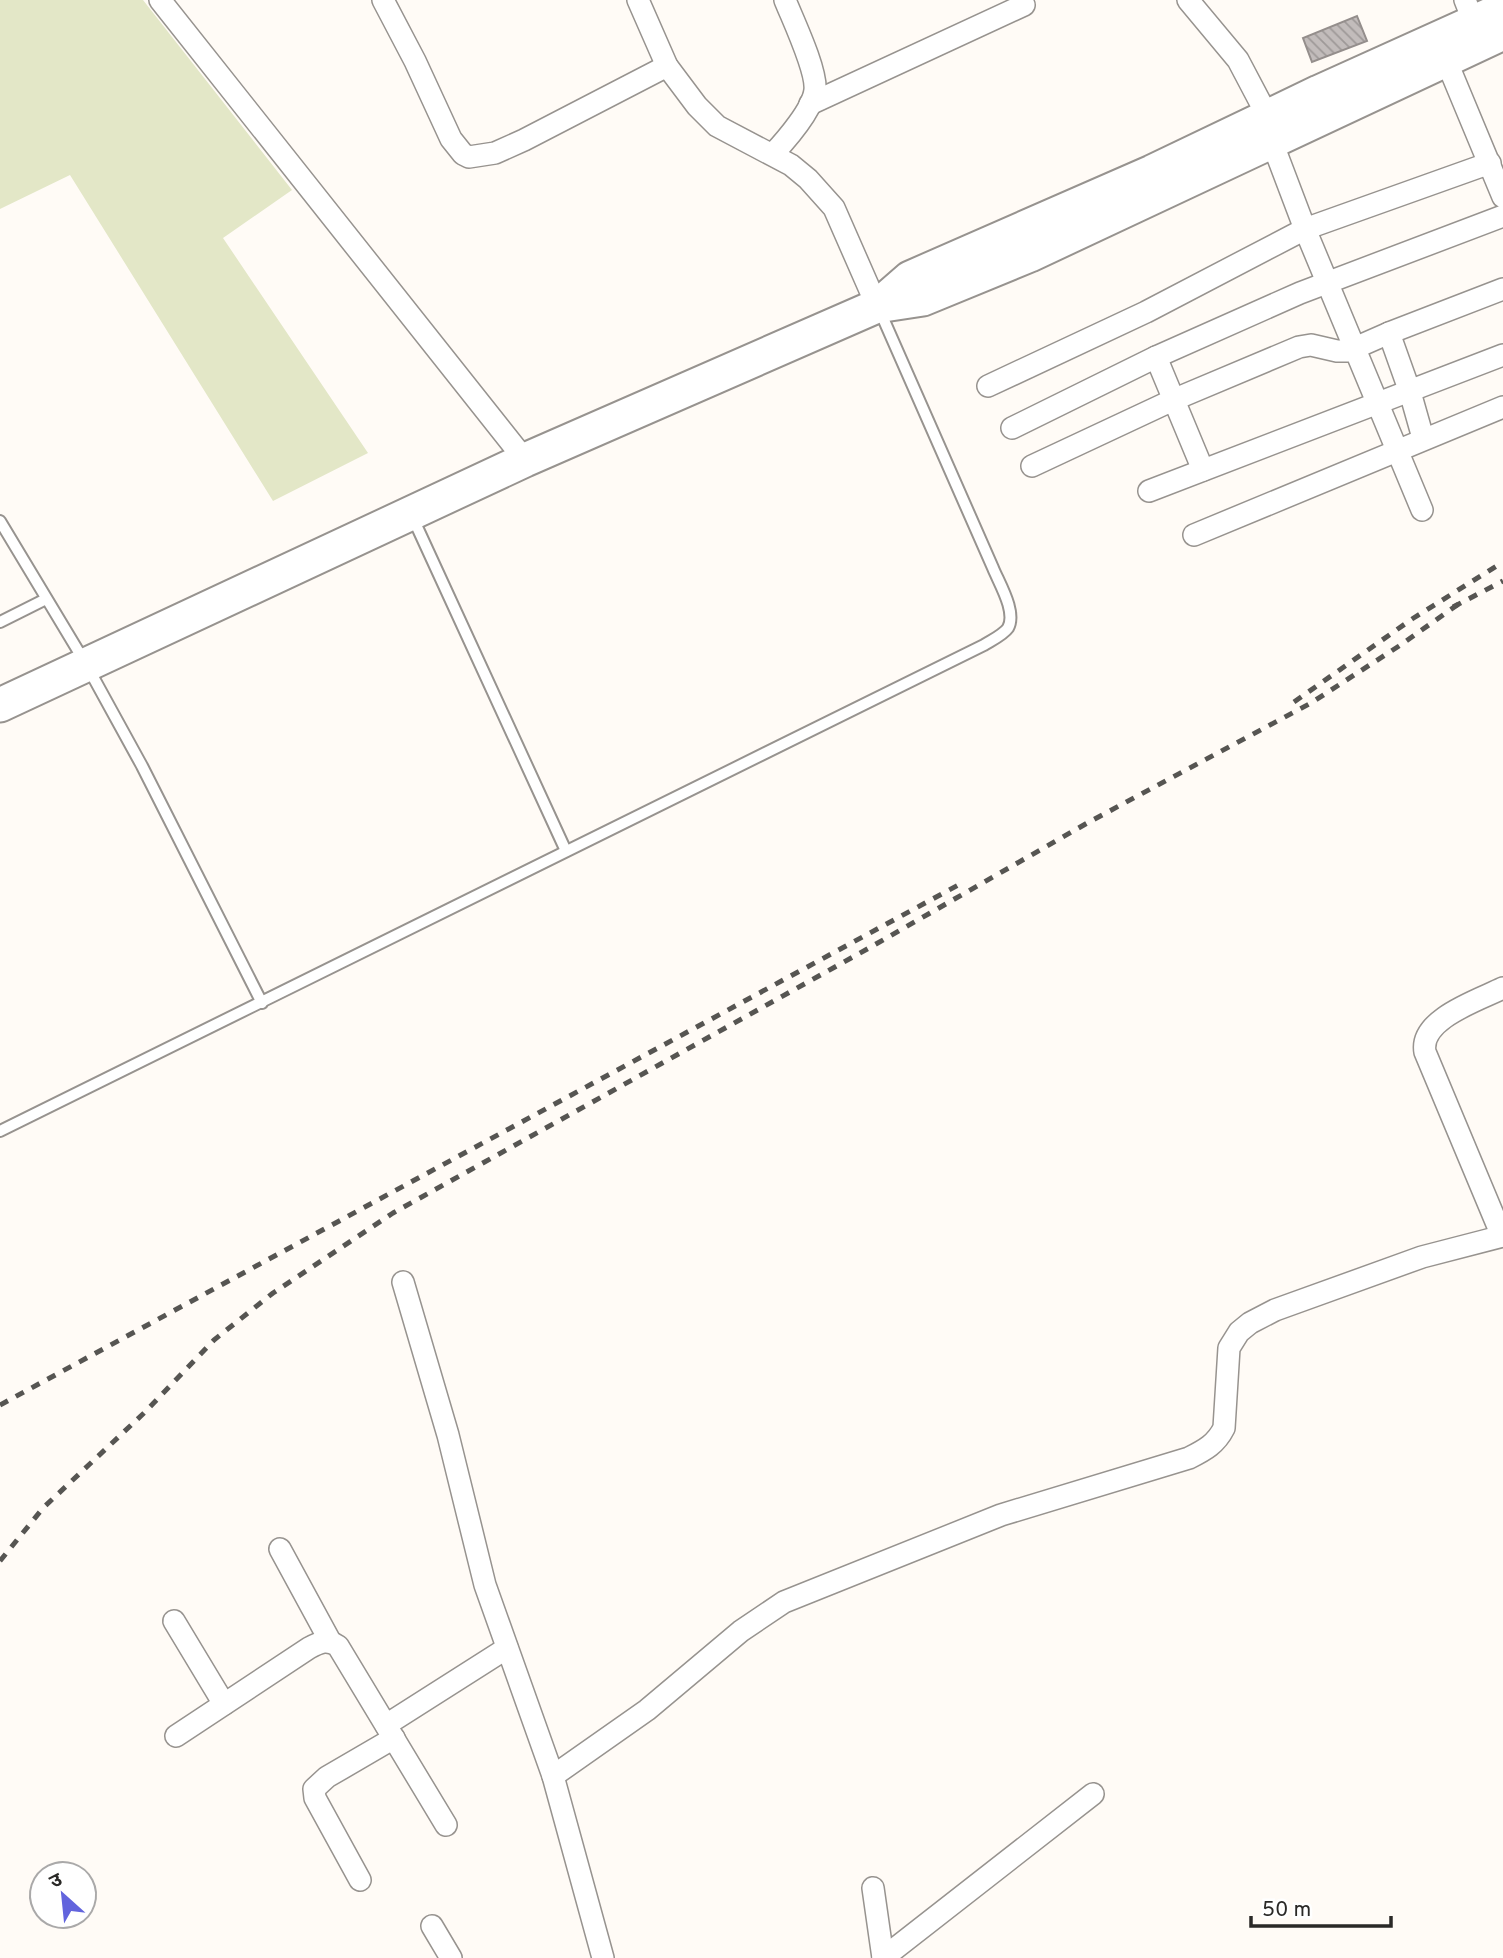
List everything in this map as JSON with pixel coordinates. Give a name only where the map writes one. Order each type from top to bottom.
[{"type":"main road","points":[[1270,129],[1486,16]]},
{"type":"main road","points":[[0,705],[525,460],[877,306],[910,278],[1152,172],[1446,60],[1486,16]]},
{"type":"street","points":[[160,0],[525,460]]},
{"type":"street","points":[[383,0],[452,139],[463,154],[469,157],[495,153],[524,140],[667,66]]},
{"type":"street","points":[[638,0],[667,66],[697,106],[717,126],[773,155],[808,179],[834,208],[877,306]]},
{"type":"street","points":[[773,155],[810,104],[816,90],[813,73],[785,0]]},
{"type":"street","points":[[1188,0],[1238,60],[1270,129],[1305,229],[1422,510]]},
{"type":"street","points":[[810,104],[1024,5]]},
{"type":"street","points":[[1446,60],[1503,197]]},
{"type":"street","points":[[988,386],[1146,312],[1305,229],[1490,163]]},
{"type":"street","points":[[1012,428],[1156,357],[1328,283],[1503,216]]},
{"type":"street","points":[[1032,466],[1173,400],[1299,347],[1311,345],[1337,352],[1354,349],[1503,289]]},
{"type":"street","points":[[1389,333],[1423,438]]},
{"type":"street","points":[[1149,491],[1503,355]]},
{"type":"street","points":[[1156,357],[1203,470]]},
{"type":"street","points":[[1194,535],[1503,407]]},
{"type":"street","points":[[553,1776],[647,1710],[741,1631],[784,1602],[1001,1515],[1189,1458],[1209,1448],[1219,1439],[1224,1428],[1229,1348],[1239,1332],[1250,1323],[1275,1310],[1422,1257],[1503,1236],[1423,1042],[1438,1021],[1503,988]]},
{"type":"street","points":[[403,1282],[448,1435],[485,1584],[553,1776],[603,1958]]},
{"type":"street","points":[[279,1549],[330,1641],[338,1646],[446,1825]]},
{"type":"street","points":[[174,1621],[224,1704]]},
{"type":"street","points":[[176,1736],[309,1648],[330,1641]]},
{"type":"street","points":[[360,1880],[315,1798],[314,1789],[507,1648]]},
{"type":"street","points":[[873,1888],[883,1958],[1093,1794]]},
{"type":"street","points":[[432,1926],[451,1958]]},
{"type":"lane","points":[[0,1131],[984,645],[1007,629],[1010,620],[1008,606],[993,568],[877,306]]},
{"type":"lane","points":[[411,513],[566,851]]},
{"type":"lane","points":[[0,520],[86,664],[142,766],[262,1003]]},
{"type":"lane","points":[[0,622],[46,599]]},
{"type":"green space","points":[[0,0],[143,0],[292,190],[223,238],[368,453],[273,501],[70,175],[0,209]]},
{"type":"building","points":[[1357,16],[1367,41],[1312,62],[1303,38]]},
{"type":"railway","points":[[1294,702],[1412,619],[1503,562]]},
{"type":"railway","points":[[1453,607],[1503,581]]},
{"type":"railway","points":[[0,1561],[43,1508],[144,1413],[214,1340],[273,1293],[393,1213],[1089,822],[1311,703],[1460,603]]},
{"type":"railway","points":[[0,1405],[962,883]]}]
